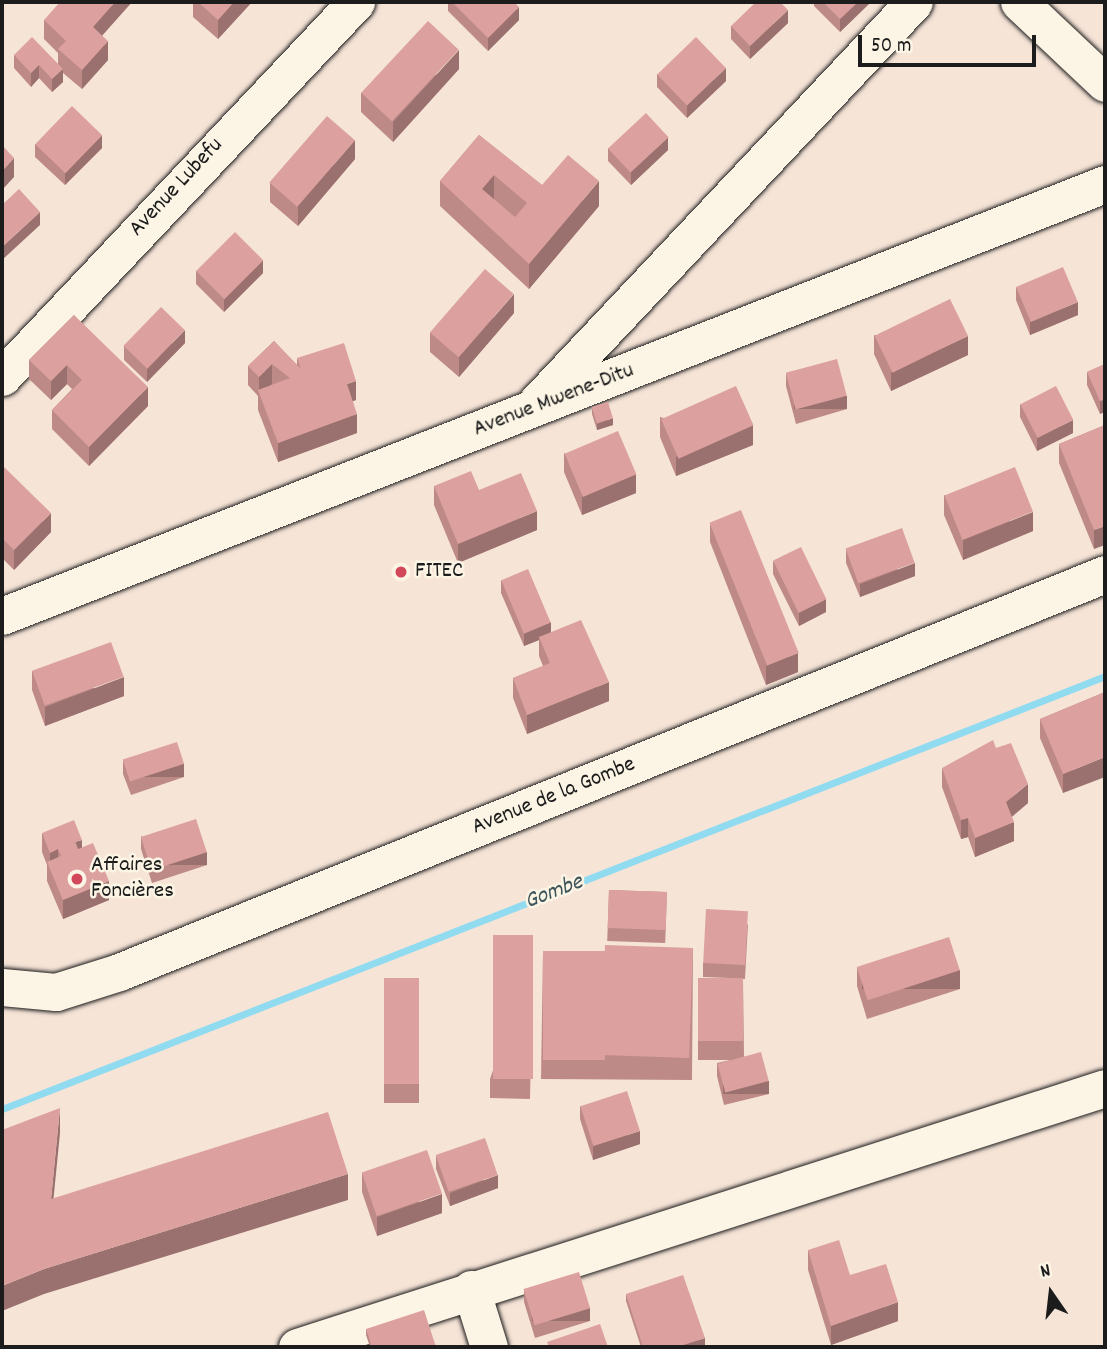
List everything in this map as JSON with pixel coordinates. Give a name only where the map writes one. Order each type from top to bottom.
[{"type":"street","name":"Avenue Lubefu","points":[[2,377],[356,2]]},
{"type":"street","points":[[530,410],[914,2]]},
{"type":"street","points":[[1018,2],[1105,83]]},
{"type":"street","name":"Avenue Mwene-Ditu","points":[[2,616],[1105,184]]},
{"type":"street","name":"Avenue de la Gombe","points":[[5,994],[56,992],[119,972],[1105,574]]},
{"type":"street","points":[[298,1347],[471,1289],[1105,1088]]},
{"type":"street","points":[[471,1289],[489,1347]]},
{"type":"building","points":[[60,2],[115,2],[93,27],[108,41],[82,70],[58,49],[66,41],[44,20]]},
{"type":"building","points":[[198,2],[234,2],[218,20]]},
{"type":"building","points":[[452,2],[514,2],[519,7],[488,38]]},
{"type":"building","points":[[756,2],[780,2],[788,10],[750,46],[731,26]]},
{"type":"building","points":[[823,2],[858,2],[840,19]]},
{"type":"building","points":[[428,21],[459,50],[392,121],[361,93]]},
{"type":"building","points":[[32,37],[63,69],[52,79],[39,65],[31,73],[14,55]]},
{"type":"building","points":[[696,37],[726,68],[687,105],[657,75]]},
{"type":"building","points":[[72,106],[102,135],[65,173],[35,144]]},
{"type":"building","points":[[646,113],[669,137],[630,173],[608,148]]},
{"type":"building","points":[[327,116],[355,140],[297,207],[269,182]]},
{"type":"building","points":[[479,135],[542,185],[568,155],[599,181],[529,264],[440,181]],"holes":[[[494,175],[527,203],[515,217],[482,189]]]},
{"type":"building","points":[[2,145],[14,158],[2,171]]},
{"type":"building","points":[[19,189],[40,212],[2,247],[2,205]]},
{"type":"building","points":[[235,232],[263,260],[224,299],[196,271]]},
{"type":"building","points":[[1063,267],[1078,302],[1031,322],[1016,287]]},
{"type":"building","points":[[485,269],[514,294],[459,357],[430,332]]},
{"type":"building","points":[[950,299],[968,336],[892,373],[875,336]]},
{"type":"building","points":[[161,307],[185,330],[147,369],[123,346]]},
{"type":"building","points":[[74,315],[148,387],[89,447],[52,410],[82,380],[67,365],[51,381],[29,360]]},
{"type":"building","points":[[274,341],[301,369],[297,358],[344,343],[356,381],[347,384],[357,414],[278,443],[258,390],[290,378],[272,364],[259,377],[248,366]]},
{"type":"building","points":[[837,359],[847,396],[796,409],[786,373]]},
{"type":"building","points":[[1105,364],[1105,399],[1100,401],[1087,372]]},
{"type":"building","points":[[736,386],[753,425],[679,459],[661,419]]},
{"type":"building","points":[[1056,386],[1073,420],[1038,438],[1020,404]]},
{"type":"building","points":[[608,402],[613,418],[597,423],[592,407]]},
{"type":"building","points":[[1105,425],[1105,526],[1094,530],[1059,444]]},
{"type":"building","points":[[618,431],[636,474],[583,497],[565,454]]},
{"type":"building","points":[[2,465],[51,513],[14,550],[2,538]]},
{"type":"building","points":[[1015,467],[1033,512],[963,540],[945,495]]},
{"type":"building","points":[[471,471],[479,490],[521,473],[537,511],[458,544],[434,486]]},
{"type":"building","points":[[741,510],[799,653],[767,666],[709,523]]},
{"type":"building","points":[[902,528],[915,563],[858,583],[846,549]]},
{"type":"building","points":[[801,547],[826,599],[799,613],[773,561]]},
{"type":"building","points":[[528,569],[551,622],[524,634],[501,580]]},
{"type":"building","points":[[581,620],[609,682],[527,715],[513,678],[550,663],[539,637]]},
{"type":"building","points":[[111,642],[124,677],[45,705],[32,671]]},
{"type":"building","points":[[1105,692],[1105,757],[1063,774],[1040,719]]},
{"type":"building","points":[[993,740],[996,748],[1011,743],[1028,784],[1006,802],[1014,822],[975,838],[968,818],[961,820],[942,768]]},
{"type":"building","points":[[177,742],[184,764],[130,781],[123,760]]},
{"type":"building","points":[[196,819],[207,852],[152,870],[141,837]]},
{"type":"building","points":[[74,820],[82,840],[75,842],[78,849],[93,843],[109,881],[63,900],[47,862],[61,856],[58,849],[50,853],[42,833]]},
{"type":"building","points":[[609,890],[667,892],[666,930],[608,928]]},
{"type":"building","points":[[706,909],[748,911],[745,965],[703,963]]},
{"type":"building","points":[[493,935],[533,935],[533,1079],[493,1079]]},
{"type":"building","points":[[949,937],[960,970],[868,1000],[857,967]]},
{"type":"building","points":[[605,945],[693,948],[689,1058],[601,1055]]},
{"type":"building","points":[[543,951],[605,951],[605,1060],[543,1060]]},
{"type":"building","points":[[384,978],[419,978],[419,1084],[384,1084]]},
{"type":"building","points":[[698,978],[743,978],[743,1041],[698,1041]]},
{"type":"building","points":[[761,1052],[769,1081],[725,1093],[718,1064]]},
{"type":"building","points":[[627,1091],[640,1131],[593,1146],[580,1106]]},
{"type":"building","points":[[60,1108],[51,1199],[328,1112],[348,1174],[44,1269],[2,1286],[2,1130]]},
{"type":"building","points":[[485,1138],[498,1175],[449,1192],[436,1155]]},
{"type":"building","points":[[427,1150],[442,1193],[377,1216],[362,1172]]},
{"type":"building","points":[[839,1240],[850,1275],[886,1264],[898,1302],[831,1326],[808,1250]]},
{"type":"building","points":[[579,1272],[590,1308],[535,1325],[524,1289]]},
{"type":"building","points":[[683,1275],[705,1338],[677,1347],[643,1347],[626,1294]]},
{"type":"building","points":[[424,1310],[436,1347],[372,1347],[366,1329]]},
{"type":"building","points":[[600,1324],[608,1347],[549,1347],[547,1342]]},
{"type":"waterway","name":"Gombe","points":[[2,1109],[1105,676]]},
{"type":"place","name":"FITEC","points":[[401,572]]},
{"type":"place","name":"Affaires Foncières","points":[[77,879]]}]
